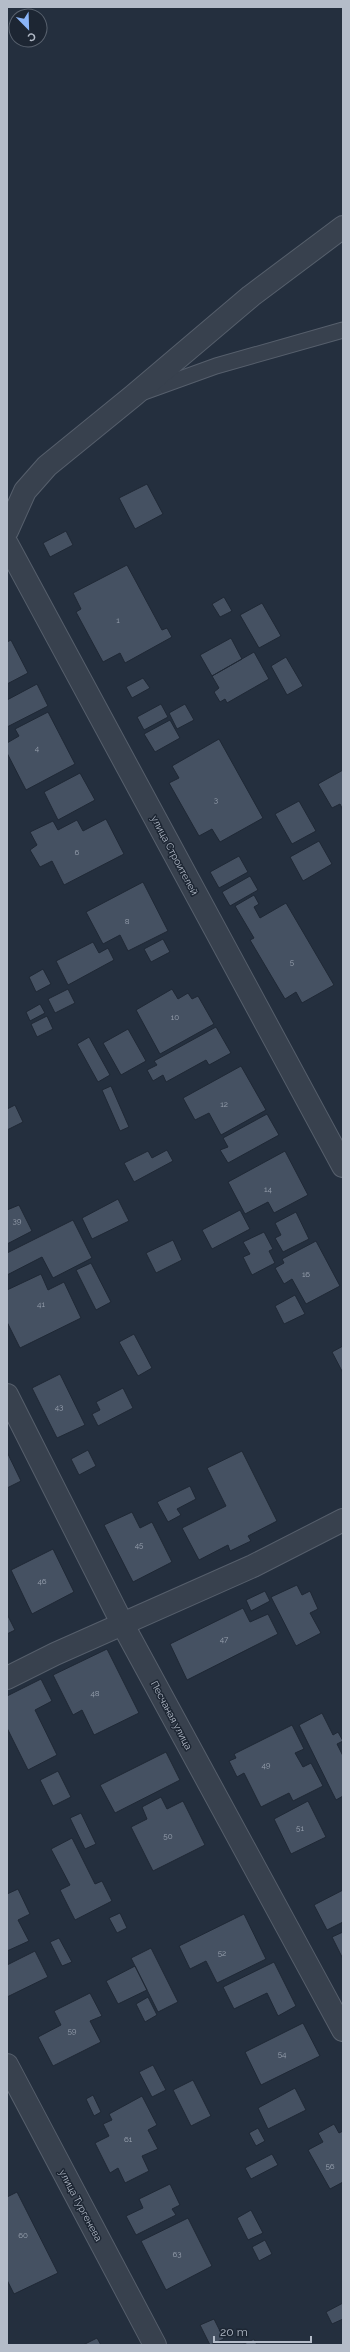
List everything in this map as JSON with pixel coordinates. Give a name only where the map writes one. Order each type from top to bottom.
[{"type":"street","points":[[7,531],[25,491],[47,466],[134,396],[251,296],[343,227]]},
{"type":"street","name":"улица Строителей","points":[[7,544],[343,1166]]},
{"type":"street","name":"Песчаная улица","points":[[7,1395],[123,1624],[343,2030]]},
{"type":"street","points":[[7,1678],[253,1566],[343,1520]]},
{"type":"street","name":"улица Тургенева","points":[[7,2065],[155,2345]]},
{"type":"lane","points":[[134,396],[216,366],[343,330]]},
{"type":"building","points":[[147,484],[163,514],[135,529],[119,498]]},
{"type":"building","points":[[66,531],[73,545],[50,557],[43,543]]},
{"type":"building","points":[[127,565],[162,630],[167,628],[172,637],[125,663],[120,653],[103,662],[76,612],[81,609],[73,593]]},
{"type":"building","points":[[224,597],[232,611],[220,617],[212,604]]},
{"type":"building","points":[[262,603],[281,636],[259,648],[240,615]]},
{"type":"building","points":[[231,638],[242,659],[212,676],[200,655]]},
{"type":"building","points":[[11,640],[28,673],[7,684],[7,642]]},
{"type":"building","points":[[254,652],[269,679],[227,703],[225,699],[220,702],[214,692],[219,688],[212,676]]},
{"type":"building","points":[[286,657],[303,686],[287,695],[271,666]]},
{"type":"building","points":[[143,678],[150,688],[132,698],[126,687]]},
{"type":"building","points":[[37,684],[48,706],[7,727],[7,700]]},
{"type":"building","points":[[161,704],[168,717],[144,730],[137,717]]},
{"type":"building","points":[[185,704],[194,720],[177,729],[169,713]]},
{"type":"building","points":[[48,712],[75,764],[26,790],[7,753],[7,743],[19,736],[15,729]]},
{"type":"building","points":[[170,720],[180,738],[155,752],[144,734]]},
{"type":"building","points":[[219,739],[263,818],[220,842],[212,829],[199,836],[169,783],[179,778],[172,766]]},
{"type":"building","points":[[343,770],[343,810],[340,804],[332,808],[318,784]]},
{"type":"building","points":[[80,773],[95,800],[58,820],[44,792]]},
{"type":"building","points":[[299,801],[316,831],[292,844],[275,814]]},
{"type":"building","points":[[106,819],[124,854],[64,885],[52,861],[40,867],[30,850],[37,845],[30,832],[53,821],[58,830],[77,820],[83,831]]},
{"type":"building","points":[[319,841],[332,864],[303,881],[290,857]]},
{"type":"building","points":[[239,856],[248,872],[219,888],[210,872]]},
{"type":"building","points":[[250,876],[258,890],[230,906],[222,892]]},
{"type":"building","points":[[143,882],[168,931],[128,951],[120,935],[103,944],[86,912]]},
{"type":"building","points":[[254,895],[259,904],[254,907],[260,918],[286,903],[334,985],[302,1003],[296,992],[285,999],[250,940],[254,938],[235,906]]},
{"type":"building","points":[[163,939],[170,952],[151,962],[144,949]]},
{"type":"building","points":[[93,942],[99,953],[108,948],[114,960],[68,985],[56,961]]},
{"type":"building","points":[[43,969],[51,984],[36,992],[29,977]]},
{"type":"building","points":[[68,989],[75,1003],[55,1013],[48,999]]},
{"type":"building","points":[[172,989],[178,999],[188,993],[192,999],[198,996],[214,1024],[160,1054],[136,1010]]},
{"type":"building","points":[[40,1004],[45,1013],[30,1021],[26,1012]]},
{"type":"building","points":[[47,1016],[53,1029],[37,1037],[31,1024]]},
{"type":"building","points":[[216,1027],[231,1053],[209,1065],[206,1060],[166,1082],[163,1075],[153,1081],[147,1070],[157,1065],[154,1061]]},
{"type":"building","points":[[128,1029],[146,1061],[121,1075],[103,1043]]},
{"type":"building","points":[[89,1037],[110,1075],[98,1082],[77,1044]]},
{"type":"building","points":[[241,1066],[266,1110],[221,1135],[209,1113],[195,1120],[183,1098]]},
{"type":"building","points":[[111,1086],[129,1127],[120,1131],[102,1090]]},
{"type":"building","points":[[15,1105],[23,1122],[7,1130],[7,1109]]},
{"type":"building","points":[[267,1114],[279,1135],[228,1163],[220,1150],[228,1147],[223,1138]]},
{"type":"building","points":[[167,1150],[173,1161],[134,1182],[124,1163],[148,1151],[152,1158]]},
{"type":"building","points":[[285,1151],[308,1195],[274,1213],[268,1202],[245,1214],[228,1182]]},
{"type":"building","points":[[118,1199],[129,1221],[92,1239],[82,1218]]},
{"type":"building","points":[[19,1205],[32,1231],[7,1244],[7,1210]]},
{"type":"building","points":[[240,1210],[250,1229],[212,1249],[202,1230]]},
{"type":"building","points":[[296,1212],[309,1239],[283,1252],[275,1238],[281,1235],[275,1223]]},
{"type":"building","points":[[73,1220],[92,1258],[53,1278],[42,1257],[7,1275],[7,1253]]},
{"type":"building","points":[[264,1232],[273,1249],[269,1251],[275,1263],[252,1275],[243,1257],[250,1254],[243,1242]]},
{"type":"building","points":[[173,1240],[182,1260],[156,1273],[146,1253]]},
{"type":"building","points":[[316,1241],[340,1286],[306,1304],[292,1279],[284,1284],[275,1268],[284,1263],[282,1259]]},
{"type":"building","points":[[91,1263],[111,1302],[96,1310],[76,1270]]},
{"type":"building","points":[[41,1274],[48,1290],[64,1282],[81,1318],[20,1348],[7,1322],[7,1290]]},
{"type":"building","points":[[295,1295],[305,1314],[284,1324],[275,1306]]},
{"type":"building","points":[[134,1334],[152,1368],[138,1376],[119,1342]]},
{"type":"building","points":[[343,1346],[343,1373],[332,1352]]},
{"type":"building","points":[[60,1374],[85,1425],[57,1438],[32,1388]]},
{"type":"building","points":[[123,1388],[133,1408],[98,1426],[92,1414],[100,1410],[96,1402]]},
{"type":"building","points":[[88,1450],[96,1466],[79,1475],[71,1459]]},
{"type":"building","points":[[242,1451],[277,1521],[248,1536],[251,1541],[230,1551],[228,1545],[199,1560],[182,1528],[226,1506],[207,1468]]},
{"type":"building","points":[[7,1452],[21,1481],[7,1488]]},
{"type":"building","points":[[190,1486],[196,1499],[177,1509],[181,1515],[168,1522],[157,1502]]},
{"type":"building","points":[[132,1512],[140,1528],[152,1522],[172,1562],[133,1582],[104,1525]]},
{"type":"building","points":[[53,1549],[74,1592],[32,1614],[11,1570]]},
{"type":"building","points":[[297,1585],[302,1595],[310,1591],[318,1609],[310,1613],[321,1633],[296,1646],[271,1597]]},
{"type":"building","points":[[265,1591],[270,1601],[251,1611],[246,1600]]},
{"type":"building","points":[[243,1608],[250,1622],[268,1614],[278,1634],[187,1680],[170,1644]]},
{"type":"building","points":[[7,1614],[15,1630],[7,1634]]},
{"type":"building","points":[[107,1649],[139,1713],[94,1735],[82,1710],[73,1715],[53,1675]]},
{"type":"building","points":[[41,1679],[52,1701],[35,1710],[57,1755],[28,1770],[7,1728],[7,1696]]},
{"type":"building","points":[[322,1713],[333,1735],[338,1732],[343,1741],[337,1744],[343,1756],[343,1796],[336,1800],[299,1725]]},
{"type":"building","points":[[292,1725],[304,1749],[295,1753],[303,1767],[311,1763],[323,1786],[293,1801],[289,1793],[261,1807],[244,1773],[237,1777],[229,1761],[236,1758],[234,1754]]},
{"type":"building","points":[[166,1752],[180,1780],[115,1813],[100,1785]]},
{"type":"building","points":[[58,1771],[71,1797],[53,1806],[40,1780]]},
{"type":"building","points":[[161,1797],[167,1809],[183,1801],[205,1845],[153,1871],[131,1827],[147,1819],[142,1807]]},
{"type":"building","points":[[308,1801],[326,1837],[291,1854],[274,1819]]},
{"type":"building","points":[[81,1813],[96,1844],[85,1849],[70,1818]]},
{"type":"building","points":[[72,1838],[95,1884],[102,1881],[112,1901],[75,1920],[60,1890],[70,1885],[51,1849]]},
{"type":"building","points":[[18,1889],[30,1914],[18,1920],[29,1941],[7,1951],[7,1894]]},
{"type":"building","points":[[343,1890],[343,1922],[327,1930],[314,1905]]},
{"type":"building","points":[[120,1913],[127,1928],[117,1933],[109,1918]]},
{"type":"building","points":[[244,1914],[266,1959],[217,1983],[206,1961],[190,1969],[179,1946]]},
{"type":"building","points":[[343,1932],[343,1959],[332,1937]]},
{"type":"building","points":[[59,1938],[72,1962],[62,1966],[50,1942]]},
{"type":"building","points":[[151,1948],[178,2002],[158,2012],[131,1958]]},
{"type":"building","points":[[35,1951],[48,1977],[7,1997],[7,1965]]},
{"type":"building","points":[[274,1962],[296,2006],[278,2016],[267,1993],[234,2009],[223,1987]]},
{"type":"building","points":[[135,1966],[147,1990],[118,2004],[106,1981]]},
{"type":"building","points":[[90,1993],[102,2016],[90,2021],[101,2042],[53,2066],[38,2037],[61,2025],[54,2011]]},
{"type":"building","points":[[148,1997],[157,2015],[145,2022],[136,2004]]},
{"type":"building","points":[[303,2023],[320,2056],[261,2085],[245,2052]]},
{"type":"building","points":[[153,2065],[166,2090],[152,2097],[139,2072]]},
{"type":"building","points":[[193,2080],[211,2116],[191,2126],[173,2090]]},
{"type":"building","points":[[295,2088],[306,2110],[268,2129],[258,2108]]},
{"type":"building","points":[[93,2095],[101,2112],[94,2116],[86,2099]]},
{"type":"building","points":[[142,2096],[157,2125],[148,2130],[158,2149],[142,2156],[149,2171],[125,2183],[118,2168],[110,2173],[95,2143],[109,2136],[103,2124],[112,2120],[109,2114]]},
{"type":"building","points":[[334,2124],[339,2133],[343,2131],[343,2182],[330,2189],[308,2150],[323,2142],[318,2133]]},
{"type":"building","points":[[258,2128],[265,2141],[256,2146],[249,2133]]},
{"type":"building","points":[[272,2154],[278,2165],[251,2179],[245,2168]]},
{"type":"building","points":[[170,2184],[180,2205],[172,2209],[176,2215],[136,2235],[126,2216],[143,2208],[139,2199]]},
{"type":"building","points":[[17,2192],[58,2273],[14,2294],[7,2280],[7,2197]]},
{"type":"building","points":[[251,2210],[263,2233],[248,2240],[237,2218]]},
{"type":"building","points":[[188,2218],[212,2266],[166,2290],[141,2241]]},
{"type":"building","points":[[265,2240],[272,2254],[259,2261],[252,2247]]},
{"type":"building","points":[[343,2303],[343,2319],[332,2324],[326,2312]]},
{"type":"building","points":[[214,2319],[224,2339],[210,2345],[200,2325]]},
{"type":"building","points":[[97,2338],[101,2345],[83,2345]]},
{"type":"building","points":[[254,2339],[257,2345],[242,2345]]}]
